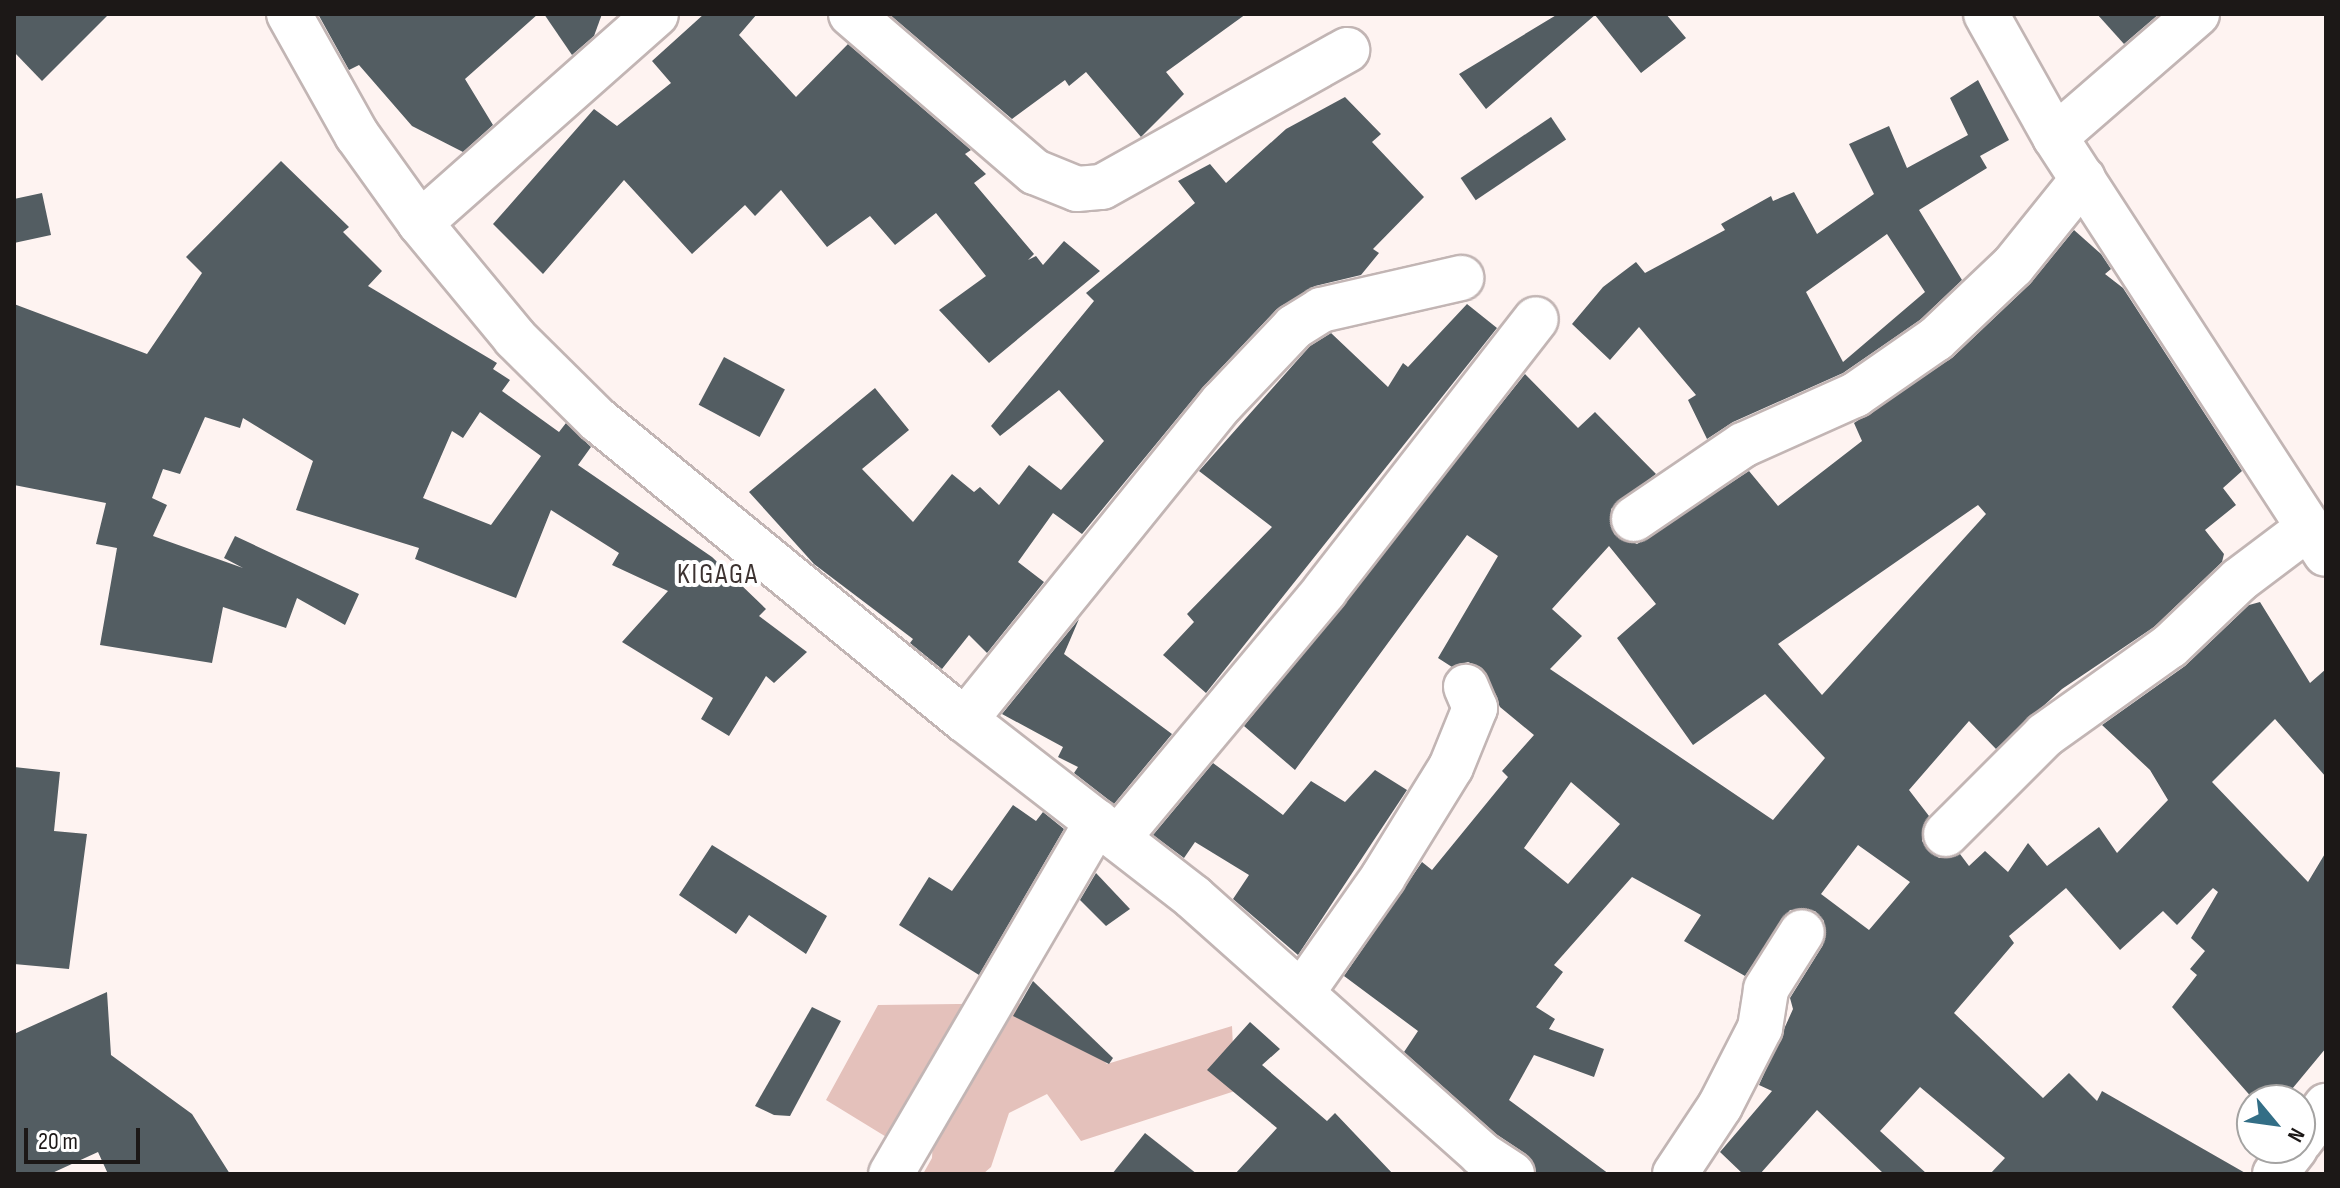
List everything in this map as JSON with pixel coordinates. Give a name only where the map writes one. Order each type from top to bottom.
[{"type":"street","points":[[289,14],[350,123],[420,223],[515,338],[598,420],[965,720],[1108,830],[1303,991],[1461,1137],[1512,1174]]},
{"type":"street","points":[[420,223],[656,14]]},
{"type":"street","points":[[851,14],[1035,172],[1077,189],[1102,187],[1347,50]]},
{"type":"street","points":[[1946,834],[2045,735],[2170,646],[2239,580],[2317,541],[2055,137],[1986,14]]},
{"type":"street","points":[[2055,137],[2197,14]]},
{"type":"street","points":[[1634,519],[1752,439],[1855,395],[1936,339],[2013,266],[2083,179]]},
{"type":"street","points":[[965,720],[1222,403],[1294,327],[1321,310],[1461,278]]},
{"type":"street","points":[[891,1174],[1108,830],[1325,590],[1536,319]]},
{"type":"street","points":[[1303,991],[1383,877],[1451,767],[1475,708],[1466,687]]},
{"type":"street","points":[[1675,1174],[1720,1106],[1760,1028],[1766,989],[1802,932]]},
{"type":"shaded area","points":[[1047,1003],[1107,1064],[1232,1026],[1235,1091],[1081,1141],[1047,1094],[1009,1113],[991,1167],[983,1174],[923,1174],[932,1158],[935,1097],[888,1138],[826,1100],[878,1005]]},
{"type":"building","points":[[14,14],[109,14],[42,81],[14,52]]},
{"type":"building","points":[[318,14],[538,14],[465,79],[493,125],[463,152],[412,126],[359,65],[349,70]]},
{"type":"building","points":[[544,14],[602,14],[594,36],[572,55]]},
{"type":"building","points":[[704,14],[757,14],[739,35],[796,97],[848,44],[971,150],[965,154],[986,174],[974,183],[1034,254],[1028,260],[1036,256],[1043,265],[1064,241],[1100,271],[989,363],[939,310],[986,276],[936,213],[895,245],[870,216],[827,247],[781,190],[755,216],[745,205],[692,254],[624,180],[543,274],[493,224],[594,109],[617,126],[671,83],[652,61]]},
{"type":"building","points":[[889,14],[1246,14],[1166,72],[1184,94],[1141,137],[1086,72],[1069,86],[1065,80],[1012,119]]},
{"type":"building","points":[[1558,14],[1666,14],[1686,38],[1641,73],[1595,15],[1486,109],[1459,74]]},
{"type":"building","points":[[2097,14],[2159,14],[2124,44]]},
{"type":"building","points":[[1978,80],[2009,140],[1980,156],[1987,168],[1919,210],[1962,280],[1920,320],[1843,373],[1733,422],[1707,439],[1688,400],[1696,395],[1639,327],[1610,360],[1572,324],[1603,287],[1636,262],[1645,273],[1725,230],[1721,224],[1771,196],[1773,201],[1794,192],[1817,234],[1874,194],[1849,144],[1889,126],[1907,168],[1968,135],[1950,98]],"holes":[[[1887,234],[1925,292],[1843,362],[1806,292]]]},
{"type":"building","points":[[1345,97],[1381,134],[1372,142],[1424,197],[1373,249],[1379,253],[1361,275],[1315,286],[1276,310],[1203,387],[1082,534],[1053,513],[1018,562],[1044,582],[987,653],[969,635],[942,669],[910,643],[913,639],[814,564],[749,492],[875,388],[909,430],[862,469],[913,522],[952,474],[974,492],[980,487],[999,505],[1029,465],[1061,490],[1104,441],[1059,390],[1000,436],[991,426],[1094,301],[1086,293],[1195,203],[1178,181],[1210,164],[1226,183],[1286,129]]},
{"type":"building","points":[[1551,117],[1566,139],[1476,200],[1461,178]]},
{"type":"building","points":[[281,161],[349,227],[343,232],[382,271],[368,286],[497,363],[493,369],[510,380],[502,391],[559,432],[566,423],[591,447],[578,465],[712,557],[766,609],[759,616],[807,652],[774,683],[766,676],[729,736],[701,719],[713,698],[622,642],[668,591],[612,565],[619,553],[551,510],[516,598],[415,559],[419,548],[296,510],[313,461],[243,418],[240,428],[205,417],[180,474],[163,469],[152,498],[167,505],[153,536],[243,568],[224,558],[235,536],[359,594],[345,625],[297,598],[286,628],[223,607],[212,663],[100,645],[117,548],[96,544],[106,503],[14,485],[14,304],[147,354],[202,273],[186,257]],"holes":[[[480,412],[541,456],[491,525],[423,498],[452,431],[463,438]]]},
{"type":"building","points":[[42,193],[51,235],[14,243],[14,199]]},
{"type":"building","points":[[2074,230],[2101,254],[2111,269],[2105,274],[2123,288],[2242,471],[2223,488],[2236,505],[2205,530],[2224,554],[2222,562],[2154,627],[2062,689],[1996,749],[1969,721],[1909,790],[1929,816],[1922,841],[1939,858],[1960,854],[1969,866],[1985,851],[2008,872],[2028,843],[2047,866],[2099,827],[2117,853],[2168,800],[2150,770],[2102,725],[2185,666],[2249,605],[2260,602],[2310,683],[2326,669],[2326,777],[2275,719],[2212,782],[2308,882],[2326,852],[2326,1048],[2296,1084],[2240,1084],[2172,1007],[2197,975],[2190,969],[2205,951],[2191,938],[2218,892],[2213,888],[2177,925],[2163,911],[2120,950],[2066,888],[2009,936],[2014,943],[1954,1013],[2043,1098],[2069,1073],[2097,1101],[2102,1091],[2247,1174],[1990,1174],[2005,1158],[1920,1087],[1880,1131],[1927,1174],[1884,1174],[1817,1110],[1760,1174],[1743,1174],[1720,1152],[1772,1091],[1759,1085],[1793,1009],[1790,998],[1823,945],[1824,921],[1815,911],[1790,910],[1745,976],[1684,941],[1701,915],[1632,877],[1554,965],[1563,972],[1536,1007],[1555,1019],[1549,1029],[1604,1049],[1594,1077],[1534,1055],[1509,1100],[1609,1174],[1537,1174],[1526,1154],[1496,1134],[1404,1052],[1418,1031],[1344,976],[1422,862],[1432,870],[1508,777],[1502,771],[1534,735],[1500,707],[1482,668],[1468,662],[1452,667],[1438,658],[1498,556],[1467,535],[1295,770],[1244,726],[1525,374],[1578,428],[1595,412],[1656,474],[1611,509],[1614,534],[1637,544],[1749,471],[1778,506],[1862,441],[1854,423],[1953,357],[2030,284]],"holes":[[[1978,505],[1986,514],[1822,695],[1778,644]],[[1609,546],[1656,604],[1617,638],[1693,745],[1765,694],[1825,758],[1773,820],[1550,669],[1582,636],[1552,609]],[[1571,782],[1620,824],[1568,884],[1524,848]],[[1858,845],[1910,882],[1869,930],[1821,894]]]},
{"type":"building","points":[[1467,304],[1497,328],[1206,693],[1163,655],[1194,622],[1187,614],[1272,527],[1199,471],[1310,346],[1331,333],[1388,387],[1403,363],[1408,367]]},
{"type":"building","points":[[724,357],[785,389],[760,437],[699,405]]},
{"type":"building","points":[[1079,619],[1064,654],[1172,734],[1114,804],[1074,773],[1078,767],[1058,757],[1063,747],[1002,714]]},
{"type":"building","points":[[1213,763],[1283,815],[1311,781],[1345,802],[1375,770],[1407,790],[1298,955],[1233,899],[1249,875],[1195,842],[1184,858],[1153,835]]},
{"type":"building","points":[[14,767],[60,772],[54,831],[87,834],[69,969],[14,964]]},
{"type":"building","points":[[1013,805],[1036,821],[1043,812],[1064,829],[979,975],[899,925],[929,877],[952,891]]},
{"type":"building","points":[[712,845],[827,916],[806,954],[749,915],[736,934],[679,895]]},
{"type":"building","points":[[1096,873],[1130,909],[1106,926],[1080,900]]},
{"type":"building","points":[[1033,981],[1113,1058],[1109,1064],[1013,1016]]},
{"type":"building","points":[[107,992],[111,1055],[192,1114],[230,1174],[108,1174],[98,1152],[50,1174],[14,1174],[14,1034]]},
{"type":"building","points":[[812,1007],[841,1021],[790,1116],[774,1115],[755,1106]]},
{"type":"building","points":[[1250,1022],[1280,1049],[1262,1065],[1327,1121],[1335,1113],[1393,1174],[1235,1174],[1277,1128],[1207,1070]]},
{"type":"building","points":[[1145,1133],[1197,1174],[1112,1174]]},
{"type":"district","name":"KIGAGA","points":[[718,575]]}]
